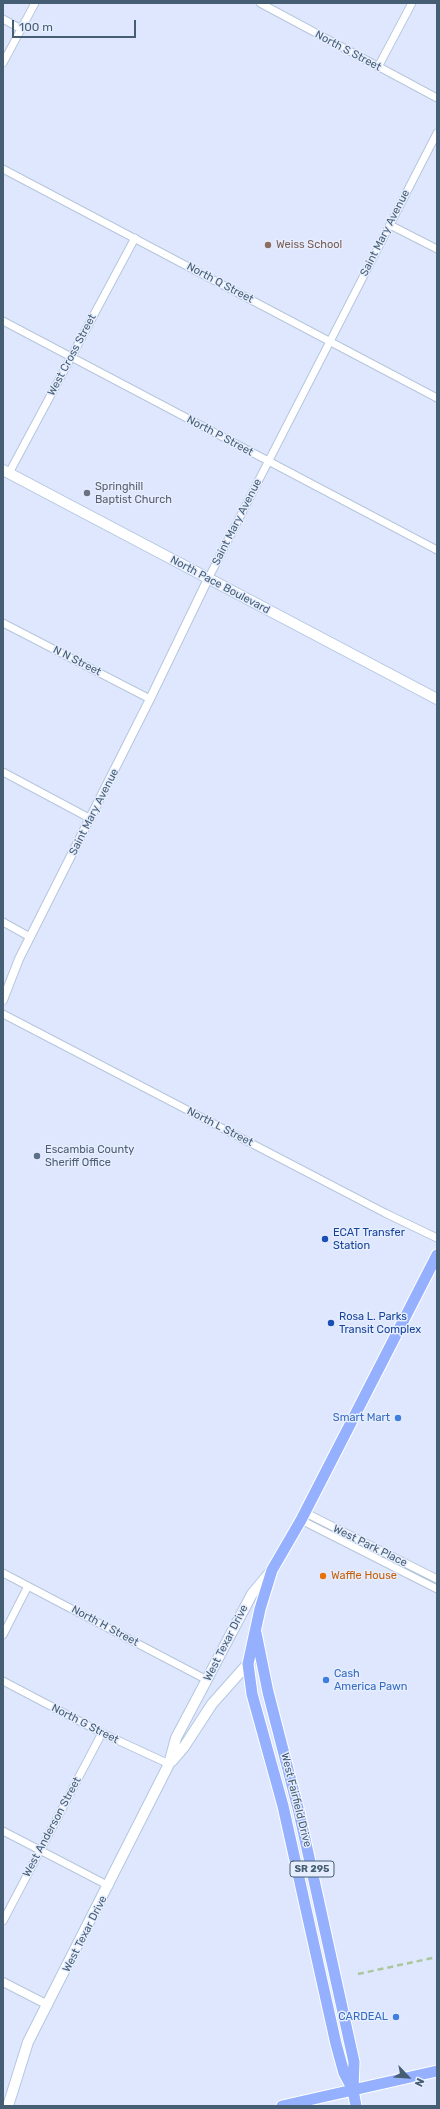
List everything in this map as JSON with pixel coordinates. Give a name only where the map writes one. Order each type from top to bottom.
[{"type":"main road","name":"North Pace Boulevard","points":[[6,471],[437,699]]},
{"type":"main road","name":"West Fairfield Drive","points":[[353,2090],[354,2062],[299,1812],[268,1692],[255,1626],[272,1570],[302,1516],[437,1255]]},
{"type":"main road","name":"West Texar Drive","points":[[8,2106],[28,2042],[109,1886],[169,1764],[176,1738],[252,1594],[272,1570]]},
{"type":"main road","name":"SR 295","points":[[248,1664],[255,1626]]},
{"type":"main road","name":"West Texar Drive","points":[[169,1764],[184,1747],[212,1704],[248,1664],[259,1649]]},
{"type":"main road","name":"West Fairfield Drive","points":[[248,1664],[252,1694],[283,1806],[336,2044],[344,2073],[353,2090]]},
{"type":"main road","points":[[282,2106],[437,2071]]},
{"type":"main road","name":"SR 295","points":[[353,2090],[356,2106]]},
{"type":"street","points":[[3,63],[35,3]]},
{"type":"street","name":"North S Street","points":[[260,3],[437,98]]},
{"type":"street","points":[[378,67],[412,3]]},
{"type":"street","points":[[3,19],[21,29]]},
{"type":"street","name":"Saint Mary Avenue","points":[[3,1000],[30,937],[91,819],[208,579],[437,133]]},
{"type":"street","name":"North Q Street","points":[[3,168],[437,398]]},
{"type":"street","points":[[390,225],[437,249]]},
{"type":"street","name":"West Cross Street","points":[[6,471],[71,357],[135,238]]},
{"type":"street","name":"North P Street","points":[[3,321],[437,550]]},
{"type":"street","name":"N N Street","points":[[3,623],[150,699]]},
{"type":"street","points":[[3,772],[91,819]]},
{"type":"street","points":[[3,922],[30,937]]},
{"type":"street","name":"North L Street","points":[[3,1014],[437,1238]]},
{"type":"street","name":"West Park Place","points":[[302,1516],[437,1579]]},
{"type":"street","name":"West Park Place","points":[[302,1516],[437,1590]]},
{"type":"street","name":"North H Street","points":[[3,1573],[207,1680]]},
{"type":"street","points":[[3,1635],[28,1586]]},
{"type":"street","name":"North G Street","points":[[3,1681],[102,1733],[169,1764]]},
{"type":"street","name":"West Anderson Street","points":[[3,1921],[102,1733]]},
{"type":"street","points":[[3,1831],[109,1886]]},
{"type":"street","points":[[3,1982],[48,2005]]},
{"type":"railway","points":[[358,1974],[437,1957]]},
{"type":"place","name":"Weiss School","points":[[268,245]]},
{"type":"place","name":"Springhill Baptist Church","points":[[87,493]]},
{"type":"place","name":"Escambia County Sheriff Office","points":[[37,1156]]},
{"type":"place","name":"ECAT Transfer Station","points":[[325,1239]]},
{"type":"place","name":"Rosa L. Parks Transit Complex","points":[[331,1323]]},
{"type":"place","name":"Smart Mart","points":[[398,1418]]},
{"type":"place","name":"Waffle House","points":[[323,1576]]},
{"type":"place","name":"Cash America Pawn","points":[[326,1680]]},
{"type":"place","name":"CARDEAL","points":[[396,2017]]}]
